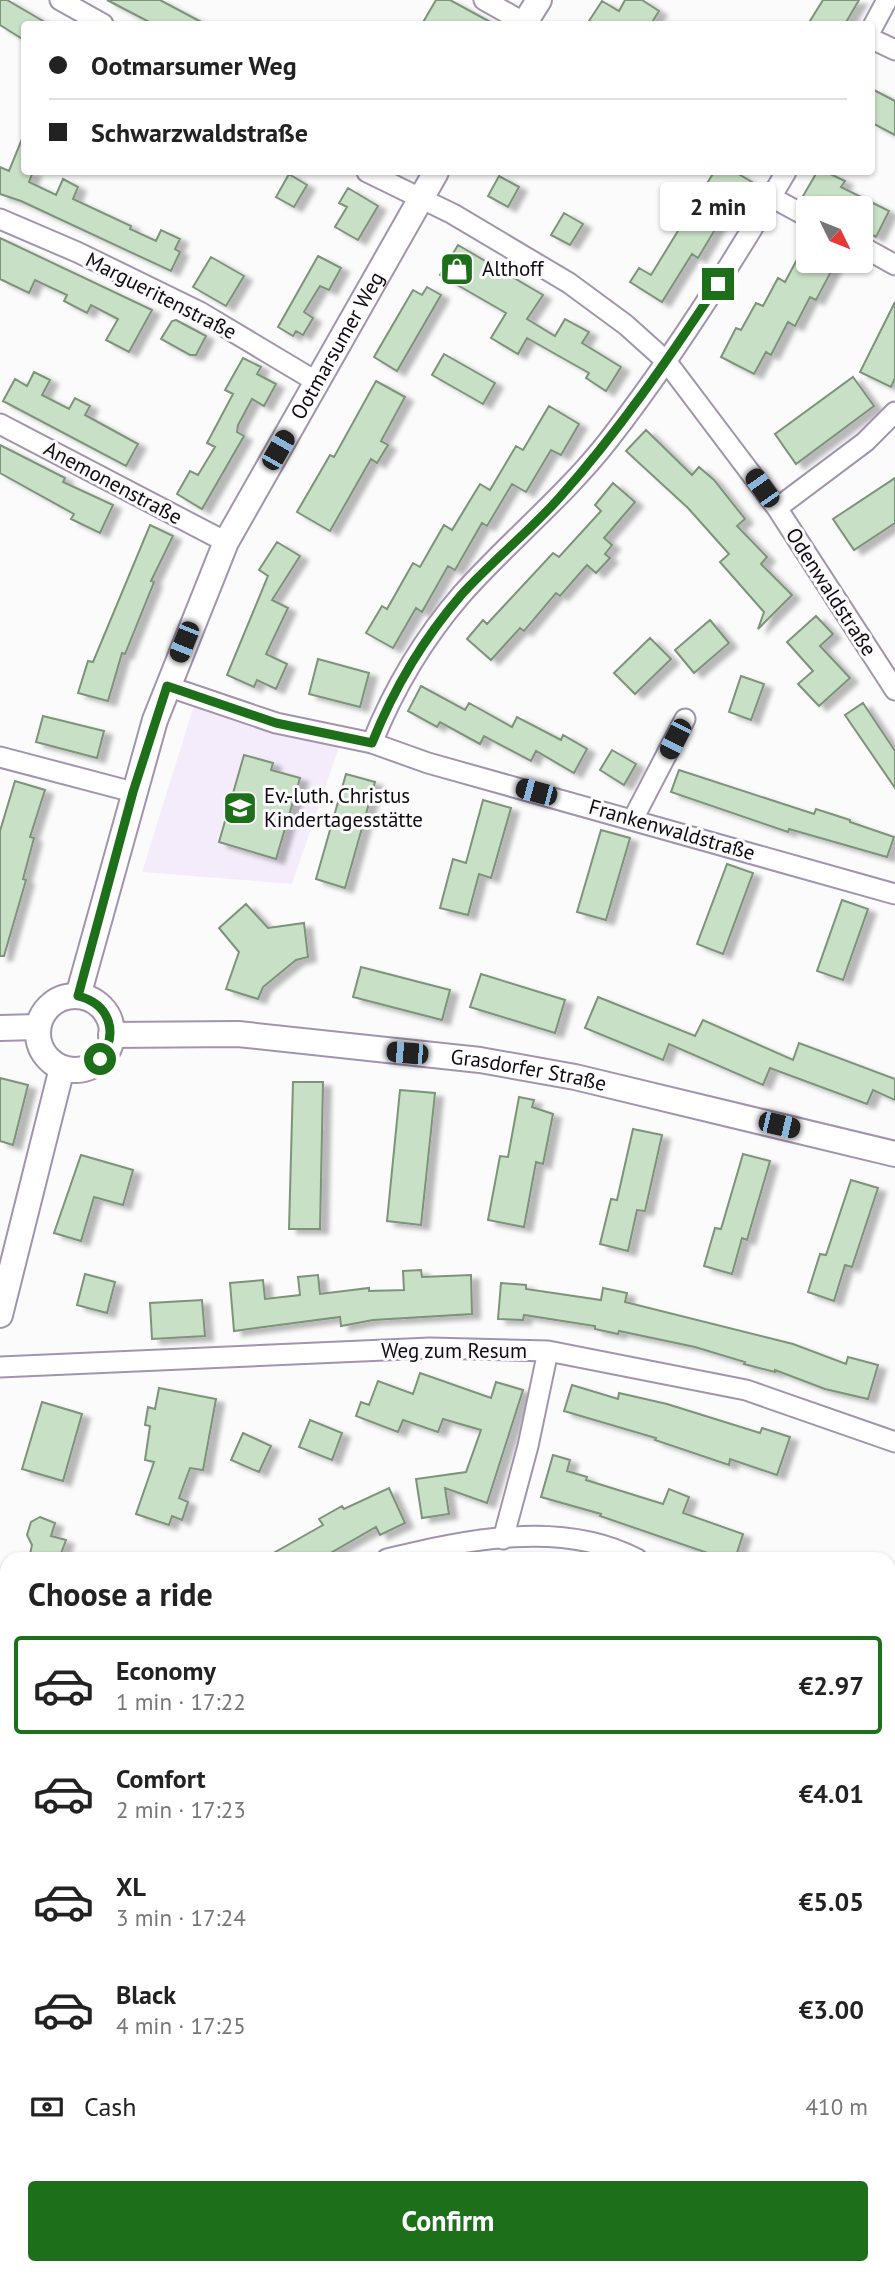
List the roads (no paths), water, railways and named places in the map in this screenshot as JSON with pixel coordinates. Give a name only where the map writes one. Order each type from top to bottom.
[{"type":"street","points":[[60,0],[98,21]]},
{"type":"street","points":[[484,0],[519,21]]},
{"type":"street","points":[[526,21],[538,0]]},
{"type":"street","points":[[875,22],[887,0]]},
{"type":"street","points":[[875,40],[895,50]]},
{"type":"street","name":"Odenwaldstraße","points":[[373,175],[453,214],[569,283],[626,325],[666,361],[777,508],[893,682]]},
{"type":"street","name":"Ootmarsumer Weg","points":[[78,996],[133,792],[167,686],[226,542],[434,175]]},
{"type":"street","points":[[372,743],[395,688],[436,628],[462,595],[558,499],[608,441],[666,361],[784,175]]},
{"type":"street","points":[[771,197],[796,211]]},
{"type":"street","name":"Margueritenstraße","points":[[0,219],[200,313],[317,382]]},
{"type":"street","points":[[873,253],[895,265]]},
{"type":"street","points":[[777,508],[865,442],[895,412]]},
{"type":"street","name":"Anemonenstraße","points":[[0,424],[226,542]]},
{"type":"street","name":"Frankenwaldstraße","points":[[167,686],[276,723],[372,743],[428,763],[633,818],[895,894]]},
{"type":"street","points":[[633,818],[685,719]]},
{"type":"street","points":[[0,757],[133,792]]},
{"type":"street","points":[[78,996],[98,1004],[106,1013],[111,1035],[108,1048],[100,1059],[89,1067],[62,1068],[46,1056],[41,1047],[38,1027],[41,1017],[56,1001],[78,996]]},
{"type":"street","points":[[0,1028],[38,1027]]},
{"type":"street","name":"Grasdorfer Straße","points":[[111,1035],[238,1034],[480,1060],[575,1077],[895,1154]]},
{"type":"street","points":[[0,1315],[62,1068]]},
{"type":"street","name":"Weg zum Resum","points":[[0,1367],[430,1348],[548,1352],[747,1390],[895,1442]]},
{"type":"street","points":[[503,1539],[528,1446],[548,1352]]},
{"type":"street","points":[[428,1552],[503,1539],[545,1536],[582,1539],[618,1552]]},
{"type":"place","name":"Althoff","points":[[457,269]]},
{"type":"place","name":"Ev.-luth. Christus Kindertagesstätte","points":[[240,808]]}]
